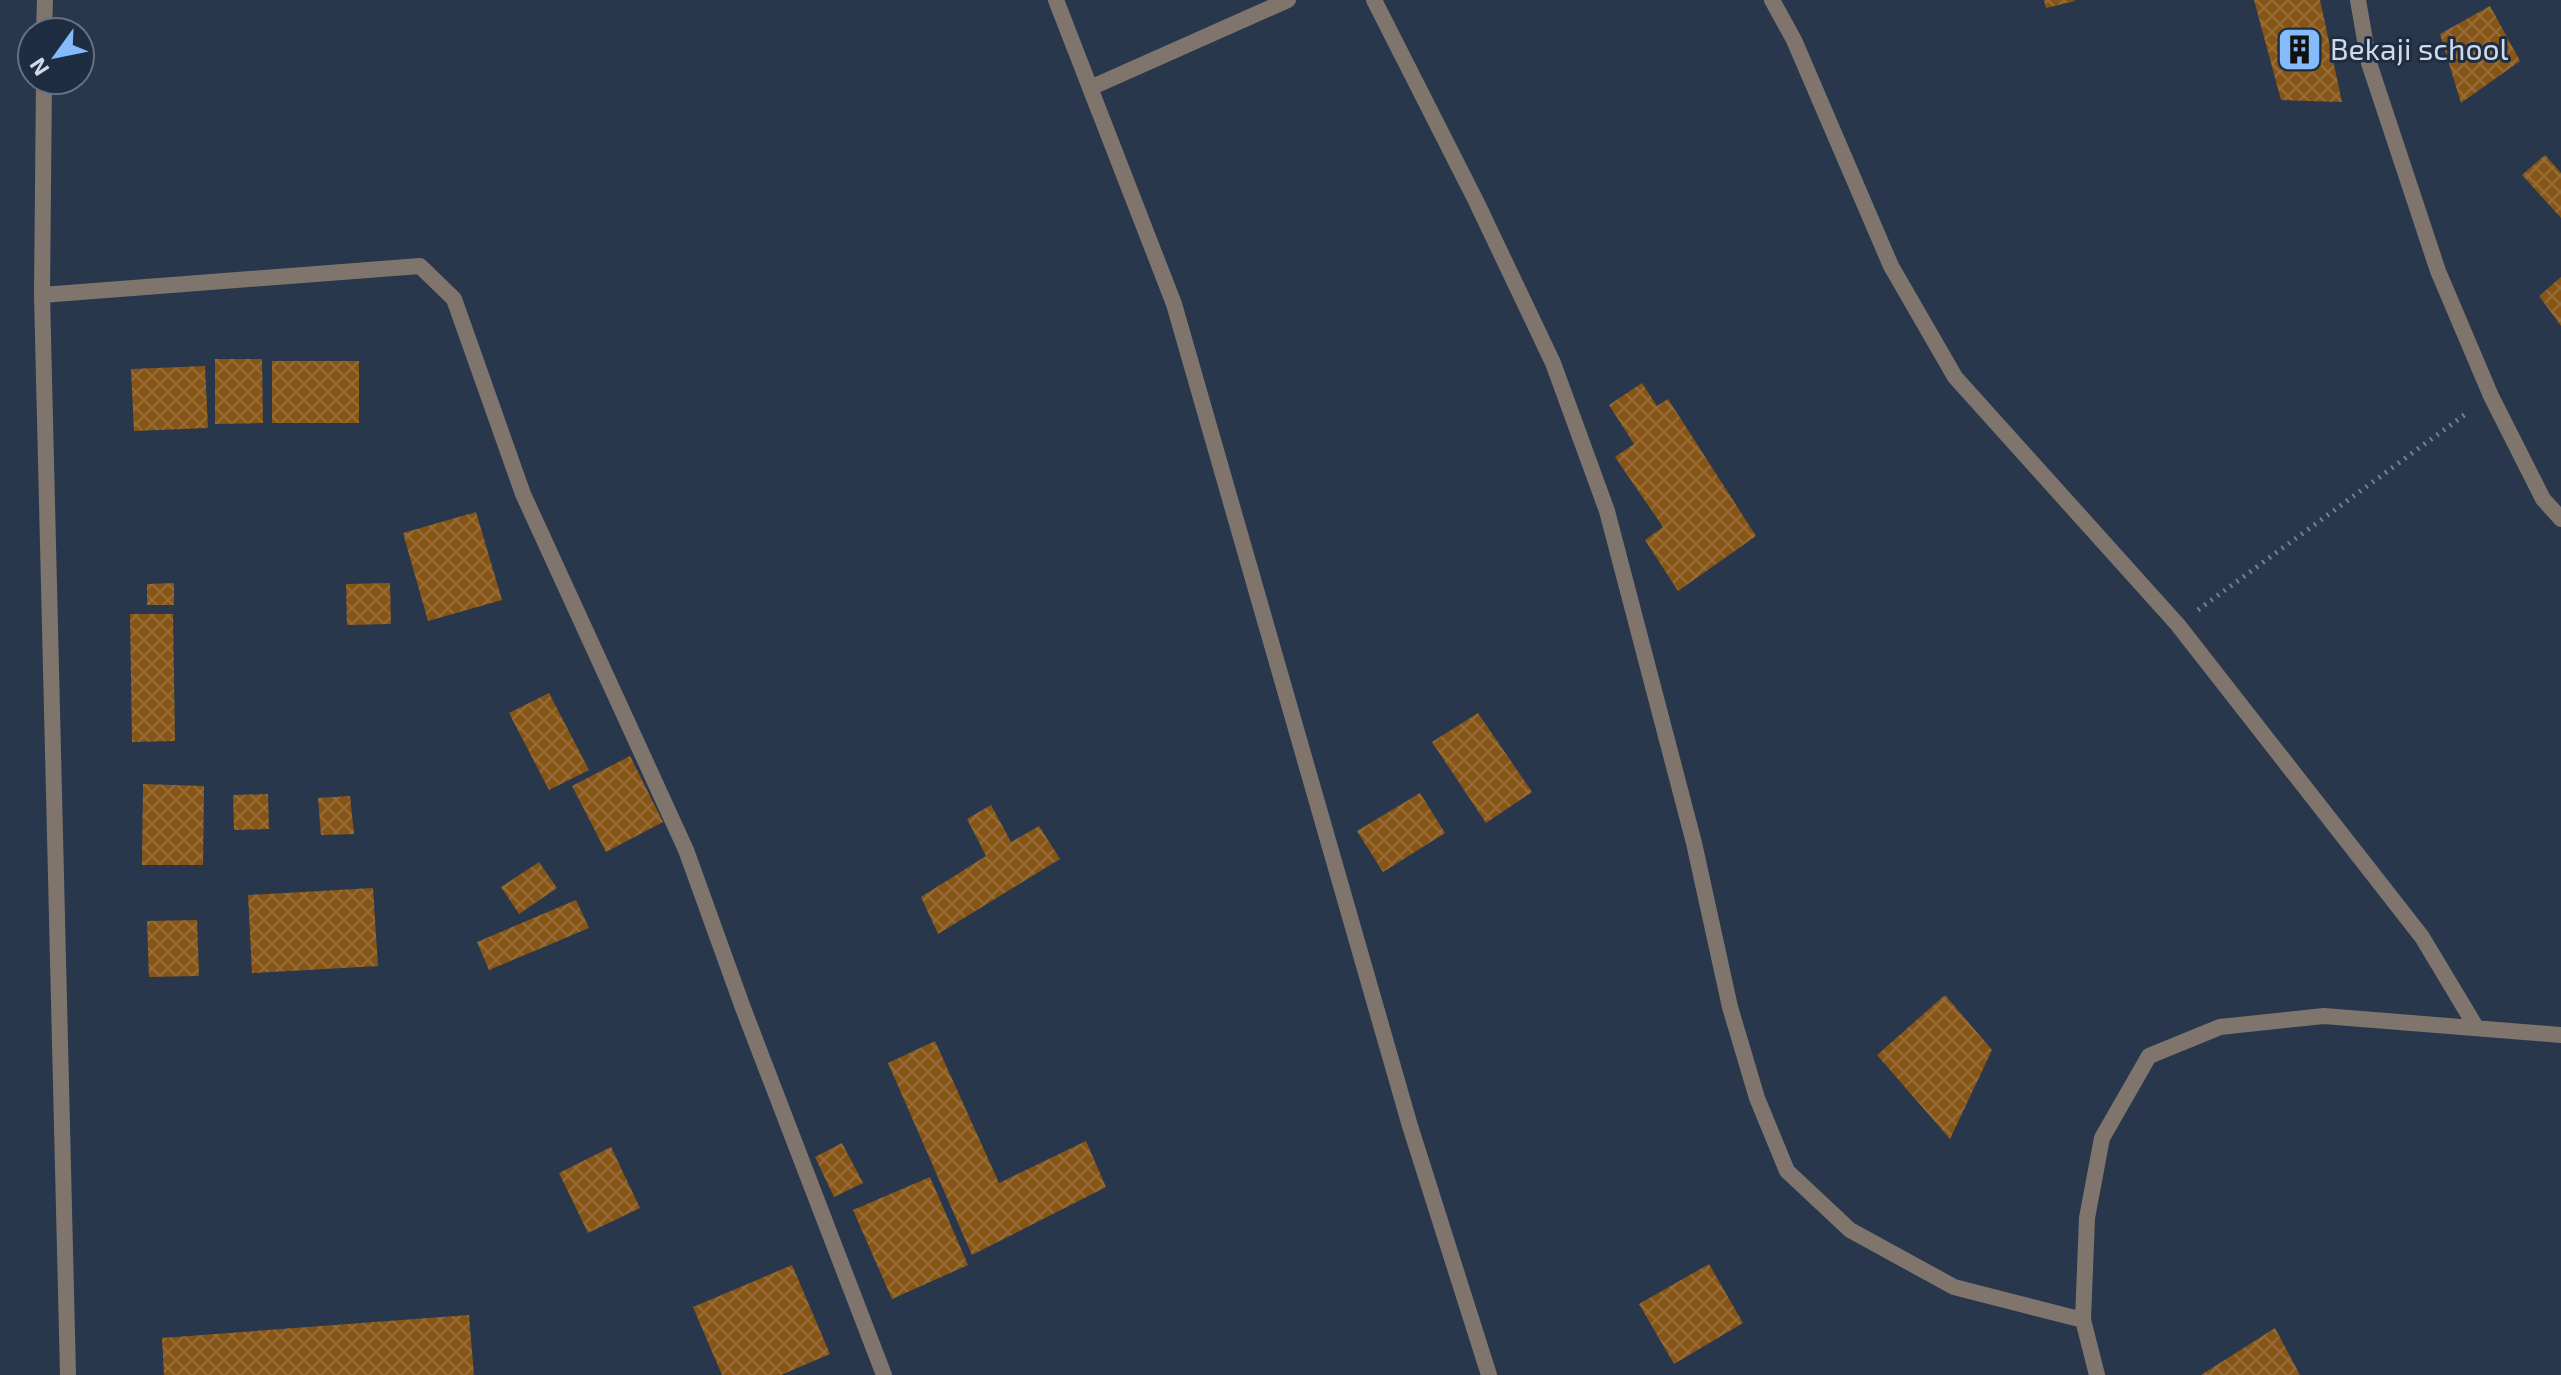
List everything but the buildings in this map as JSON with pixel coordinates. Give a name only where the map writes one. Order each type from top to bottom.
[{"type":"street","points":[[1056,0],[1174,304],[1410,1126],[1489,1375]]},
{"type":"street","points":[[1090,88],[1288,0]]},
{"type":"street","points":[[1374,0],[1476,201],[1553,363],[1607,511],[1694,843],[1730,1007],[1757,1098],[1787,1171],[1850,1230],[1954,1287],[2083,1320]]},
{"type":"street","points":[[1772,0],[1794,40],[1891,266],[1955,377],[2178,625],[2422,937],[2476,1027]]},
{"type":"street","points":[[2358,0],[2369,63],[2438,271],[2491,396],[2543,499],[2561,519]]},
{"type":"street","points":[[44,96],[42,295],[68,1375]]},
{"type":"street","points":[[42,295],[420,266],[454,299],[523,494],[686,850],[743,1008],[884,1375]]},
{"type":"street","points":[[2097,1375],[2083,1320],[2087,1218],[2102,1138],[2149,1056],[2220,1027],[2324,1016],[2561,1035]]},
{"type":"path","points":[[2178,625],[2491,396]]},
{"type":"place","name":"Bekaji school","points":[[2299,50]]}]
